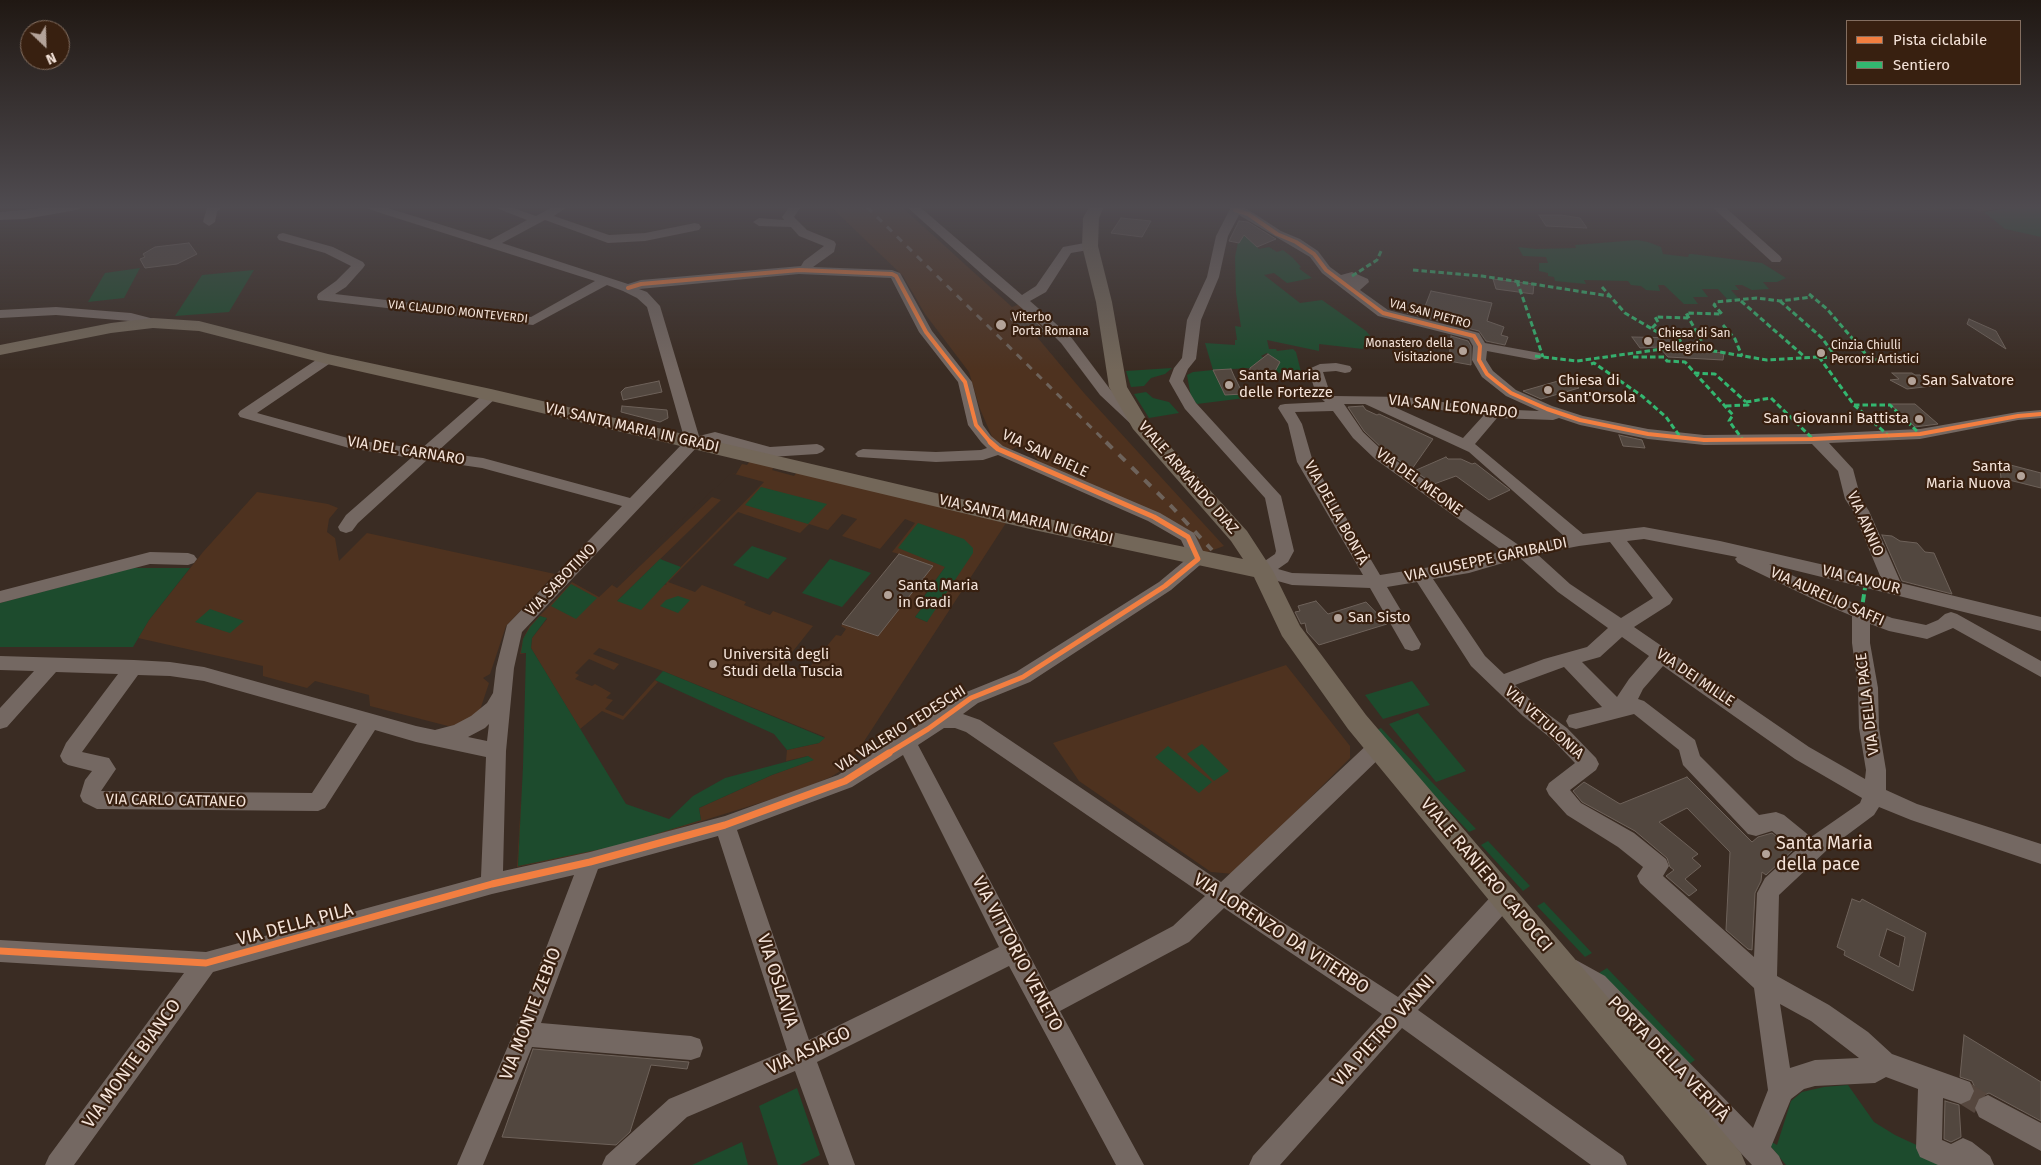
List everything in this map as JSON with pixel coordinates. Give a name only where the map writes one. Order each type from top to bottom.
[{"type":"main road","name":"VIALE ARMANDO DIAZ","points":[[1094,261],[1104,302],[1118,387],[1140,426],[1239,536],[1262,571]]},
{"type":"main road","name":"VIA SANTA MARIA IN GRADI","points":[[0,350],[114,321],[199,326],[327,359],[491,395],[1034,523],[1262,571]]},
{"type":"main road","name":"VIALE RANIERO CAPOCCI","points":[[1262,571],[1290,630],[1317,669],[1378,747],[1729,1165]]},
{"type":"street","name":"VIA CLAUDIO MONTEVERDI","points":[[352,261],[359,265],[341,284],[323,297],[533,321],[605,281]]},
{"type":"street","points":[[544,261],[628,288],[642,295],[653,306],[693,442],[715,437],[770,452],[817,449]]},
{"type":"street","points":[[806,270],[808,264],[812,261]]},
{"type":"street","points":[[975,261],[1023,300],[1066,340],[1105,392],[1140,426]]},
{"type":"street","points":[[1023,300],[1041,289],[1059,261]]},
{"type":"street","points":[[1216,261],[1213,277],[1194,320],[1189,360],[1181,368],[1176,381],[1190,406],[1273,496],[1285,551],[1282,558],[1262,571]]},
{"type":"street","name":"VIA SAN PIETRO","points":[[1320,261],[1326,270],[1383,312],[1474,336],[1480,346],[1479,360],[1486,374],[1511,393],[1568,416]]},
{"type":"street","name":"VIA SAN BIELE","points":[[628,288],[641,284],[806,270],[892,274],[896,276],[926,332],[965,382],[976,425],[986,439],[998,450],[1154,516],[1188,537],[1198,559]]},
{"type":"street","points":[[1339,280],[1352,276],[1363,282],[1352,290]]},
{"type":"street","points":[[0,314],[56,311],[114,321]]},
{"type":"street","points":[[1480,346],[1535,356]]},
{"type":"street","name":"VIA DEL CARNARO","points":[[327,359],[245,414],[354,445],[424,456],[484,462],[634,504]]},
{"type":"street","name":"VIA DEL MEONE","points":[[1345,369],[1336,367],[1320,368],[1316,371],[1323,394],[1335,403],[1358,435],[1380,456],[1520,551]]},
{"type":"street","points":[[346,527],[352,519],[491,395]]},
{"type":"street","points":[[1367,400],[1474,449],[1579,540]]},
{"type":"street","name":"VIA SAN LEONARDO","points":[[1335,403],[1367,400],[1406,401],[1493,413],[1568,416]]},
{"type":"street","name":"VIA DELLA BONTÀ","points":[[1335,403],[1285,408],[1295,424],[1306,462],[1339,516],[1374,582]]},
{"type":"street","points":[[1466,445],[1493,413]]},
{"type":"street","points":[[1568,416],[1611,428],[1704,440],[1816,439],[1920,434],[2018,416],[2041,414]]},
{"type":"street","name":"VIA ANNIO","points":[[1816,439],[1845,469],[1853,499],[1861,511],[1894,588]]},
{"type":"street","name":"VIA SABOTINO","points":[[496,751],[508,646],[513,630],[693,442]]},
{"type":"street","points":[[863,454],[983,455],[998,450]]},
{"type":"street","name":"VIA GIUSEPPE GARIBALDI","points":[[1262,571],[1292,579],[1374,582],[1422,576],[1469,567],[1520,551],[1613,535],[1644,533],[1681,539]]},
{"type":"street","points":[[1500,683],[1593,652],[1620,628],[1664,599],[1613,535]]},
{"type":"street","name":"VIA CAVOUR","points":[[1681,539],[1819,569],[2041,624]]},
{"type":"street","name":"VIA AURELIO SAFFI","points":[[1720,547],[1790,582],[1861,614],[1889,624],[1927,632],[1944,625],[1951,619],[1977,632],[2041,670]]},
{"type":"street","name":"VIA DEI MILLE","points":[[1520,551],[1564,588],[1802,753],[1875,795],[1911,811],[2041,854]]},
{"type":"street","points":[[0,597],[150,558],[188,559]]},
{"type":"street","name":"VIA VALERIO TEDESCHI","points":[[590,862],[725,825],[845,781],[941,720],[971,698],[1023,677],[1165,586],[1198,559]]},
{"type":"street","name":"VIA VETULONIA","points":[[1422,576],[1478,661],[1500,683],[1553,728],[1589,764],[1556,789],[1574,809],[1626,840],[1658,866],[1648,876],[1765,982]]},
{"type":"street","points":[[1374,582],[1412,644]]},
{"type":"street","name":"VIA DELLA PACE","points":[[1861,614],[1861,643],[1868,688],[1869,728],[1876,770],[1875,795]]},
{"type":"street","points":[[1617,710],[1661,655]]},
{"type":"street","points":[[1568,659],[1617,710]]},
{"type":"street","points":[[0,663],[134,667],[170,669],[204,674],[430,737],[496,751],[492,884]]},
{"type":"street","points":[[0,720],[52,664]]},
{"type":"street","name":"VIA CARLO CATTANEO","points":[[134,667],[73,749],[70,756],[74,760],[102,764],[106,768],[92,786],[90,796],[97,800],[318,802],[370,721]]},
{"type":"street","points":[[430,737],[459,732],[478,722],[494,708],[502,693]]},
{"type":"street","points":[[1576,721],[1637,706],[1688,746],[1690,758],[1756,827],[1763,823],[1776,821],[1812,850]]},
{"type":"street","name":"VIA LORENZO DA VITERBO","points":[[941,720],[956,720],[973,726],[1222,895],[1400,1012],[1614,1165]]},
{"type":"street","name":"VIA VITTORIO VENETO","points":[[906,742],[1014,952],[1131,1165]]},
{"type":"street","points":[[1044,1006],[1181,934],[1378,747]]},
{"type":"street","points":[[1763,1147],[1781,1090],[1765,982],[1768,893],[1773,885],[1812,850],[1867,809],[1875,795]]},
{"type":"street","name":"VIA OSLAVIA","points":[[725,825],[802,1056],[842,1165]]},
{"type":"street","name":"VIA DELLA PILA","points":[[0,951],[206,963],[311,936],[492,884],[590,862]]},
{"type":"street","name":"VIA MONTE ZEBIO","points":[[470,1165],[525,1034],[590,862]]},
{"type":"street","name":"VIA PIETRO VANNI","points":[[1262,1165],[1505,897]]},
{"type":"street","name":"VIA ASIAGO","points":[[615,1165],[678,1108],[802,1056],[1014,952]]},
{"type":"street","name":"PORTA DELLA VERITÀ","points":[[1559,961],[1596,984],[1763,1147]]},
{"type":"street","name":"VIA MONTE BIANCO","points":[[58,1165],[206,963]]},
{"type":"street","points":[[1765,982],[1820,1013],[1859,1041],[1884,1064],[1960,1092]]},
{"type":"street","points":[[525,1034],[691,1048]]},
{"type":"street","points":[[1781,1090],[1798,1078],[1815,1073],[1875,1070],[1884,1064]]},
{"type":"street","points":[[1931,1081],[1929,1148],[1953,1158],[1963,1151],[1981,1165]]},
{"type":"street","points":[[1988,1108],[2041,1138]]},
{"type":"shaded area","points":[[888,261],[962,261],[1012,307],[1020,304],[1049,332],[1037,337],[1084,393],[1224,546],[1205,553],[1193,538],[1044,466],[1025,447],[1018,446],[1009,451],[993,439],[980,409],[969,372],[925,314],[903,276]]},
{"type":"shaded area","name":"Università degli Studi della Tuscia","points":[[750,461],[774,467],[772,470],[794,476],[797,472],[1006,523],[848,766],[831,777],[792,793],[621,846],[517,867],[523,772],[518,866],[701,820],[699,808],[772,775],[813,760],[808,756],[786,761],[787,750],[819,743],[825,737],[663,671],[599,648],[593,654],[619,664],[614,670],[589,659],[575,673],[579,675],[575,679],[592,686],[595,684],[611,693],[606,698],[613,700],[605,709],[623,716],[655,680],[658,682],[623,720],[602,711],[580,729],[531,648],[532,638],[547,619],[540,616],[526,653],[520,654],[523,639],[529,627],[572,582],[599,597],[731,473],[736,474],[742,464],[747,465]],"holes":[[[731,473],[764,482],[665,583],[667,584],[617,601],[721,500],[712,497],[617,588],[612,585]],[[738,512],[800,533],[809,524],[828,530],[842,514],[857,519],[842,536],[880,549],[905,519],[915,523],[892,552],[899,554],[841,626],[846,629],[841,636],[836,635],[804,674],[782,665],[813,626],[773,611],[770,615],[744,605],[746,602],[702,585],[695,592],[668,582]],[[946,566],[927,622],[915,617],[928,600],[923,597]]]},
{"type":"shaded area","points":[[257,492],[328,504],[338,508],[329,519],[327,532],[335,538],[339,561],[367,533],[555,574],[506,626],[490,674],[483,678],[489,683],[479,713],[460,725],[448,726],[370,706],[369,695],[315,681],[307,688],[263,676],[263,666],[138,638],[149,620],[203,552]]},
{"type":"shaded area","points":[[1286,665],[1350,746],[1350,758],[1234,874],[1211,872],[1079,781],[1053,743]]},
{"type":"green space","points":[[1235,261],[1296,261],[1301,267],[1299,268],[1312,278],[1287,283],[1274,273],[1264,275],[1300,303],[1322,300],[1378,341],[1365,341],[1363,349],[1319,344],[1319,351],[1267,340],[1269,349],[1276,349],[1277,351],[1293,349],[1296,352],[1301,372],[1274,373],[1274,367],[1280,363],[1267,353],[1261,356],[1266,359],[1250,368],[1214,370],[1225,395],[1243,394],[1245,398],[1197,404],[1191,397],[1187,375],[1193,372],[1213,370],[1205,343],[1235,345],[1235,340],[1237,340],[1235,326],[1241,327],[1236,293]]},
{"type":"green space","points":[[1547,261],[1749,261],[1762,263],[1786,278],[1777,282],[1763,282],[1769,289],[1752,290],[1742,285],[1735,285],[1739,290],[1731,290],[1740,300],[1728,300],[1718,289],[1702,289],[1708,297],[1693,297],[1698,304],[1684,304],[1664,285],[1658,285],[1660,291],[1646,290],[1641,286],[1631,285],[1628,281],[1584,280],[1586,284],[1555,281],[1554,277],[1548,276],[1548,273],[1539,271],[1539,263],[1548,263]]},
{"type":"green space","points":[[140,268],[124,298],[88,302],[105,273]]},
{"type":"green space","points":[[254,270],[229,312],[175,316],[202,275]]},
{"type":"green space","points":[[1172,368],[1165,374],[1151,378],[1144,386],[1131,387],[1126,371]]},
{"type":"green space","points":[[1146,392],[1153,398],[1169,402],[1179,413],[1149,418],[1134,394]]},
{"type":"green space","points":[[761,487],[827,504],[808,524],[745,505]]},
{"type":"green space","points":[[918,523],[964,539],[973,548],[973,553],[927,622],[915,617],[928,600],[923,598],[945,567],[898,548]]},
{"type":"green space","points":[[752,546],[787,558],[768,579],[733,565]]},
{"type":"green space","points":[[660,559],[681,567],[641,610],[617,601]]},
{"type":"green space","points":[[830,559],[871,573],[842,607],[802,593]]},
{"type":"green space","points":[[132,568],[190,568],[149,620],[133,647],[0,647],[0,603]]},
{"type":"green space","points":[[571,584],[597,598],[576,619],[551,606]]},
{"type":"green space","points":[[678,596],[690,600],[678,613],[660,606],[666,600]]},
{"type":"green space","points":[[210,609],[244,621],[230,633],[195,622]]},
{"type":"green space","points":[[540,616],[547,618],[532,638],[531,648],[626,804],[669,819],[693,796],[725,778],[808,756],[814,760],[772,775],[699,808],[701,820],[621,845],[518,866],[526,653],[521,653],[523,639],[530,627]]},
{"type":"green space","points":[[663,671],[825,738],[819,743],[787,750],[774,734],[655,680]]},
{"type":"green space","points":[[1412,681],[1430,705],[1383,719],[1365,695]]},
{"type":"green space","points":[[1418,713],[1466,771],[1436,782],[1389,724]]},
{"type":"green space","points":[[1381,728],[1476,829],[1469,832],[1374,731]]},
{"type":"green space","points":[[1202,744],[1229,771],[1214,781],[1187,754]]},
{"type":"green space","points":[[1168,746],[1212,782],[1199,793],[1155,757]]},
{"type":"green space","points":[[1488,841],[1530,886],[1523,891],[1481,845]]},
{"type":"green space","points":[[1544,902],[1592,953],[1585,957],[1537,906]]},
{"type":"green space","points":[[1607,968],[1695,1060],[1688,1065],[1599,973]]},
{"type":"green space","points":[[1848,1085],[1874,1122],[1895,1135],[1925,1149],[1946,1165],[1786,1165],[1763,1137],[1777,1145],[1791,1101],[1802,1092],[1824,1087]]},
{"type":"green space","points":[[797,1088],[820,1155],[800,1165],[778,1165],[759,1106]]},
{"type":"green space","points":[[742,1142],[748,1165],[692,1165]]},
{"type":"building","points":[[141,261],[182,261],[177,264],[145,268]]},
{"type":"building","points":[[1493,279],[1534,284],[1533,294],[1496,289]]},
{"type":"building","points":[[1431,291],[1492,303],[1487,321],[1504,327],[1501,335],[1508,337],[1505,345],[1486,341],[1479,331],[1407,313],[1409,306],[1424,309]]},
{"type":"building","name":"Viterbo Porta Romana","points":[[1026,314],[1045,331],[1028,336],[1010,319]]},
{"type":"building","points":[[1969,319],[1996,331],[2006,349],[1967,324]]},
{"type":"building","name":"Monastero della Visitazione","points":[[1451,336],[1468,341],[1471,346],[1471,365],[1449,361]]},
{"type":"building","points":[[1632,337],[1680,338],[1680,346],[1700,349],[1699,346],[1713,349],[1714,352],[1724,353],[1723,360],[1668,357],[1659,347],[1640,348]]},
{"type":"building","points":[[1268,354],[1280,362],[1272,377],[1249,376],[1250,368]]},
{"type":"building","name":"Santa Maria delle Fortezze","points":[[1231,369],[1243,394],[1225,395],[1213,370]]},
{"type":"building","name":"San Salvatore","points":[[1892,373],[1920,375],[1932,386],[1907,389],[1890,380],[1899,379]]},
{"type":"building","name":"Chiesa di Sant'Orsola","points":[[1565,379],[1579,388],[1541,399],[1523,391]]},
{"type":"building","points":[[659,381],[662,392],[623,400],[621,392],[625,388]]},
{"type":"building","name":"San Giovanni Battista","points":[[1890,404],[1915,404],[1938,424],[1915,427]]},
{"type":"building","points":[[622,406],[667,410],[668,418],[660,422],[621,412]]},
{"type":"building","points":[[1363,406],[1366,410],[1433,439],[1412,469],[1386,452],[1364,431],[1348,407]]},
{"type":"building","points":[[1619,435],[1642,440],[1645,448],[1623,446]]},
{"type":"building","points":[[1446,457],[1448,459],[1461,459],[1472,464],[1475,463],[1510,490],[1489,500],[1456,476],[1434,484],[1414,471]]},
{"type":"building","name":"Santa Maria Nuova","points":[[1999,462],[2041,473],[2041,488],[2001,478]]},
{"type":"building","points":[[1882,535],[1892,536],[1900,541],[1917,543],[1925,552],[1934,553],[1952,594],[1902,581]]},
{"type":"building","name":"Santa Maria in Gradi","points":[[899,554],[933,566],[878,636],[842,624]]},
{"type":"building","name":"San Sisto","points":[[1316,601],[1328,614],[1366,602],[1387,624],[1319,645],[1307,632],[1305,623],[1301,624],[1295,612],[1300,611],[1298,606]]},
{"type":"building","points":[[1687,777],[1752,842],[1758,837],[1772,833],[1793,850],[1766,875],[1762,872],[1761,881],[1755,893],[1752,950],[1748,949],[1726,930],[1730,852],[1687,808],[1659,822],[1698,854],[1692,858],[1701,866],[1685,879],[1697,890],[1689,896],[1666,876],[1674,870],[1670,867],[1667,858],[1635,831],[1582,802],[1573,791],[1584,782],[1620,804]]},
{"type":"building","points":[[1852,899],[1860,902],[1862,899],[1926,933],[1913,991],[1844,955],[1845,951],[1837,947]],"holes":[[[1887,929],[1905,937],[1899,967],[1879,956]]]},
{"type":"building","points":[[1964,1035],[2041,1082],[2041,1121],[1989,1093],[1977,1098],[1974,1096],[1976,1090],[1972,1081],[1960,1077]]},
{"type":"building","points":[[533,1049],[689,1062],[687,1069],[651,1065],[630,1132],[616,1145],[502,1137]]},
{"type":"building","points":[[1945,1101],[1959,1105],[1961,1137],[1951,1142],[1944,1139]]},
{"type":"tunnel","points":[[1961,1091],[1988,1108]]},
{"type":"railway","points":[[922,261],[1107,443]]},
{"type":"railway","points":[[1106,442],[1172,507],[1212,550]]},
{"type":"marked path","points":[[1352,276],[1375,261]]},
{"type":"marked path","points":[[1413,270],[1482,276],[1609,296]]},
{"type":"marked path","points":[[1517,281],[1543,357]]},
{"type":"marked path","points":[[1602,287],[1625,313],[1664,336],[1678,338],[1684,346]]},
{"type":"marked path","points":[[1809,294],[1827,309],[1870,359]]},
{"type":"marked path","points":[[1703,349],[1701,340],[1686,313],[1722,314],[1714,305],[1716,302],[1757,298],[1780,301],[1812,297]]},
{"type":"marked path","points":[[1741,301],[1806,358]]},
{"type":"marked path","points":[[1780,301],[1822,338],[1836,357]]},
{"type":"marked path","points":[[1652,328],[1658,322],[1655,317],[1688,318]]},
{"type":"marked path","points":[[1723,325],[1735,339],[1742,356]]},
{"type":"marked path","points":[[1535,356],[1577,361],[1684,346],[1767,360],[1818,357],[1901,361]]},
{"type":"marked path","points":[[1633,357],[1664,357],[1667,361],[1685,362],[1733,415],[1729,421],[1743,440]]},
{"type":"marked path","points":[[1819,357],[1854,405],[1890,437]]},
{"type":"marked path","points":[[1591,364],[1594,363],[1642,396],[1666,417],[1681,438]]},
{"type":"marked path","points":[[1694,373],[1715,374],[1746,402]]},
{"type":"marked path","points":[[1726,406],[1748,405],[1746,402],[1771,398],[1813,439]]},
{"type":"marked path","points":[[1854,405],[1890,405],[1920,434]]},
{"type":"marked path","points":[[1861,614],[1865,588]]},
{"type":"cycle path","points":[[1320,261],[1326,270],[1383,313],[1474,336],[1480,346],[1479,360],[1487,374],[1498,383],[1511,393],[1547,409],[1580,420],[1648,434],[1704,440],[1813,439],[1920,434],[2018,416],[2041,414]]},
{"type":"cycle path","points":[[0,951],[206,963],[492,884],[590,862],[725,825],[845,781],[928,729],[971,698],[1023,677],[1165,586],[1198,559],[1188,537],[1154,517],[998,449],[986,439],[976,425],[965,382],[926,332],[896,276],[892,274],[799,270],[641,284],[628,288]]},
{"type":"place","name":"Viterbo Porta Romana","points":[[1001,325]]},
{"type":"place","name":"Chiesa di San Pellegrino","points":[[1648,341]]},
{"type":"place","name":"Monastero della Visitazione","points":[[1463,351]]},
{"type":"place","name":"Cinzia Chiulli Percorsi Artistici","points":[[1821,353]]},
{"type":"place","name":"San Salvatore","points":[[1912,381]]},
{"type":"place","name":"Santa Maria delle Fortezze","points":[[1229,385]]},
{"type":"place","name":"Chiesa di Sant'Orsola","points":[[1548,390]]},
{"type":"place","name":"San Giovanni Battista","points":[[1919,419]]},
{"type":"place","name":"Santa Maria Nuova","points":[[2021,476]]},
{"type":"place","name":"Santa Maria in Gradi","points":[[888,595]]},
{"type":"place","name":"San Sisto","points":[[1338,618]]},
{"type":"place","name":"Università degli Studi della Tuscia","points":[[713,664]]},
{"type":"place","name":"Santa Maria della pace","points":[[1766,854]]}]
